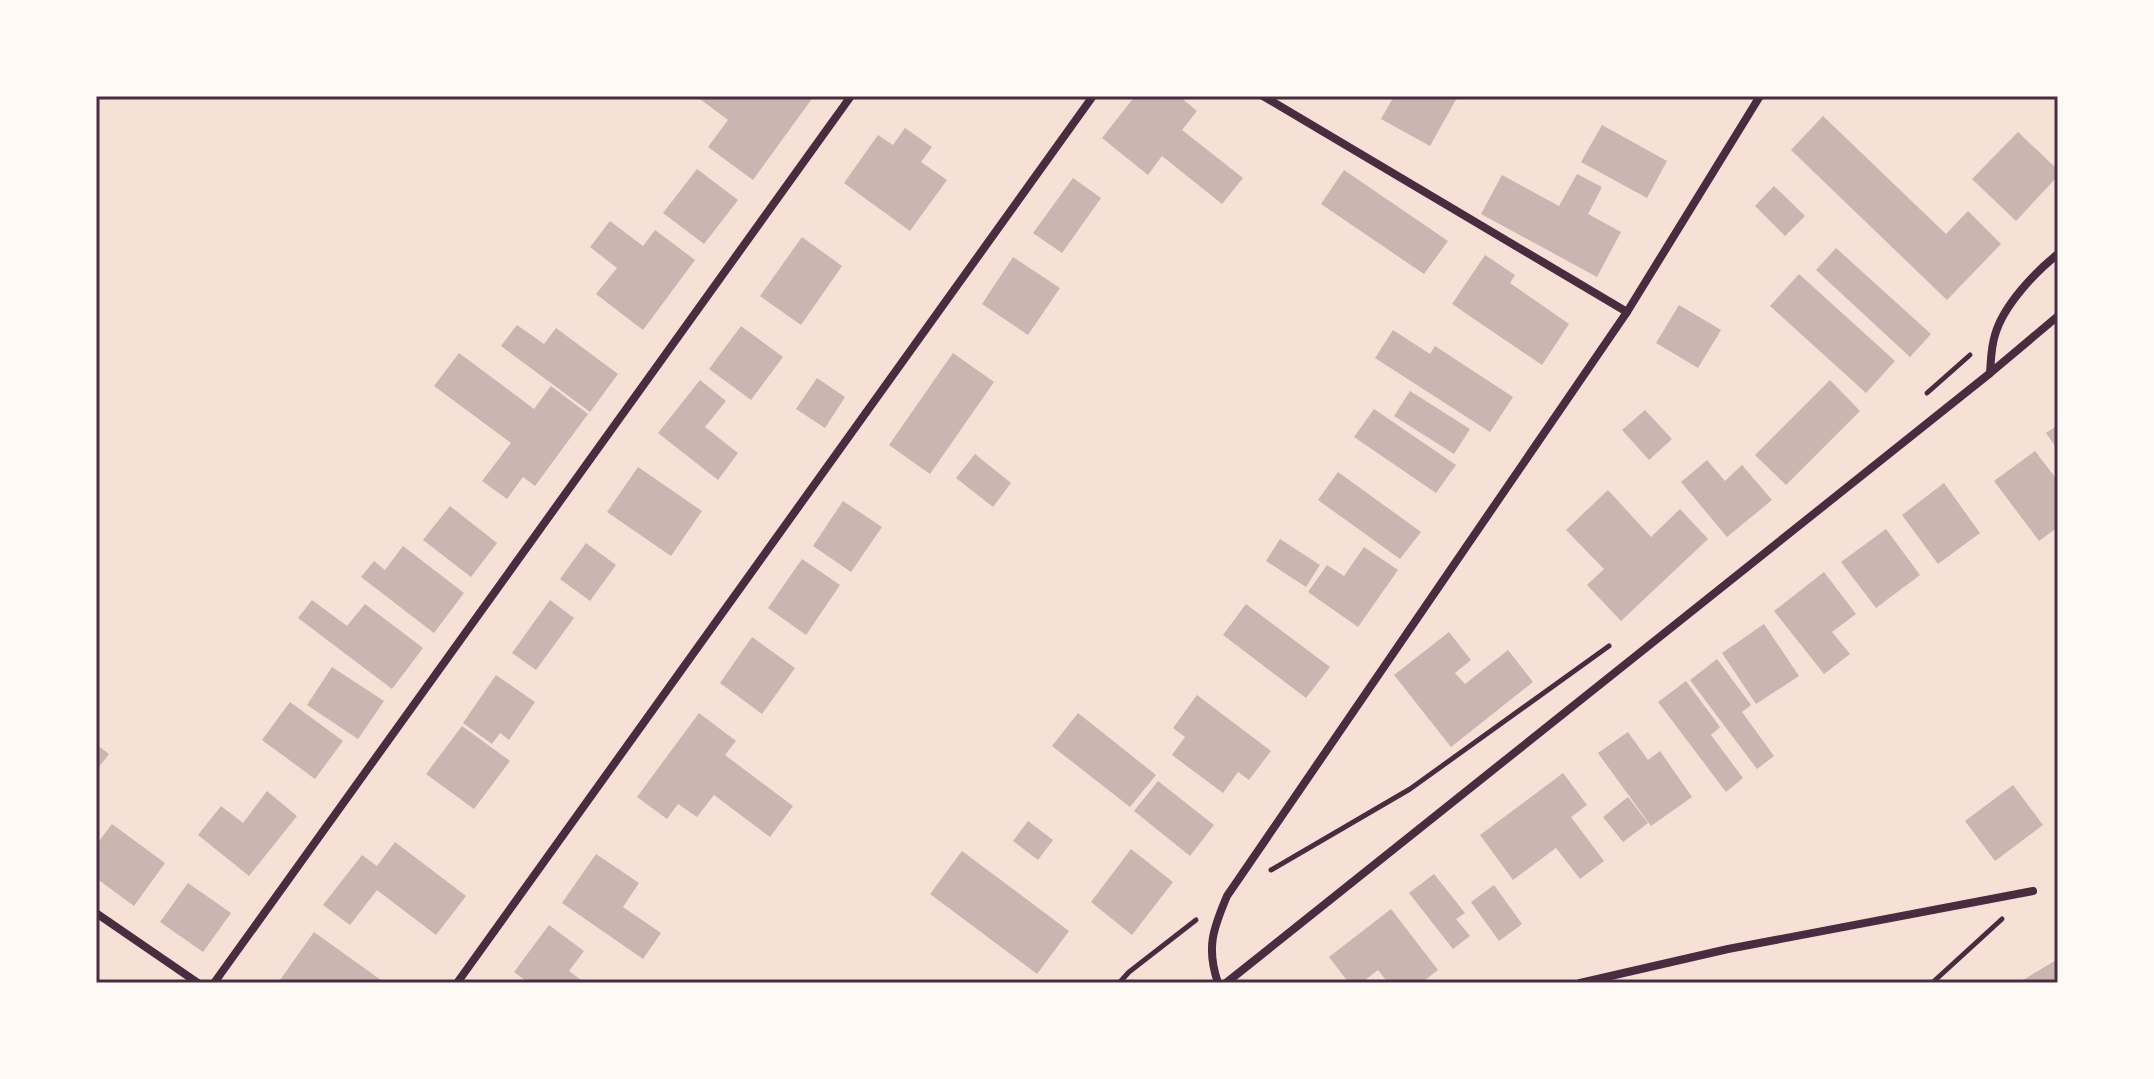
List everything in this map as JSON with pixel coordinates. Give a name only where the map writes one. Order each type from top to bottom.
[{"type":"street","points":[[214,983],[851,96]]},
{"type":"street","points":[[457,983],[1093,96]]},
{"type":"street","points":[[1263,96],[1627,312]]},
{"type":"street","points":[[1218,983],[1213,968],[1212,931],[1227,896],[1627,312],[1760,96]]},
{"type":"street","points":[[1989,374],[1995,333],[2020,291],[2039,269],[2058,254]]},
{"type":"street","points":[[1226,983],[2058,316]]},
{"type":"street","points":[[1580,983],[1728,949],[2033,891]]},
{"type":"street","points":[[96,913],[198,983]]},
{"type":"path","points":[[1918,400],[1995,333]]},
{"type":"path","points":[[1266,873],[1410,789],[1620,638]]},
{"type":"path","points":[[1932,983],[2033,891]]},
{"type":"path","points":[[1119,983],[1227,896]]},
{"type":"building","points":[[696,96],[814,96],[753,180],[708,147],[728,120]]},
{"type":"building","points":[[1135,96],[1179,96],[1197,111],[1182,130],[1243,178],[1222,204],[1162,156],[1148,175],[1102,138]]},
{"type":"building","points":[[1394,96],[1458,96],[1430,146],[1381,119]]},
{"type":"building","points":[[1823,116],[1946,234],[1968,211],[2001,244],[1947,300],[1791,150]]},
{"type":"building","points":[[1602,125],[1667,161],[1647,198],[1581,162]]},
{"type":"building","points":[[905,128],[932,147],[921,162],[947,180],[910,231],[844,183],[878,135],[893,145]]},
{"type":"building","points":[[2018,132],[2058,170],[2058,176],[2016,221],[1972,179]]},
{"type":"building","points":[[697,169],[738,200],[704,244],[663,213]]},
{"type":"building","points":[[1344,170],[1448,241],[1424,274],[1321,204]]},
{"type":"building","points":[[1577,174],[1602,187],[1588,214],[1621,232],[1597,277],[1481,214],[1502,175],[1559,206]]},
{"type":"building","points":[[1073,178],[1101,198],[1062,253],[1033,233]]},
{"type":"building","points":[[1774,186],[1805,216],[1785,236],[1755,206]]},
{"type":"building","points":[[610,221],[643,246],[655,230],[695,260],[643,330],[596,294],[617,268],[590,247]]},
{"type":"building","points":[[802,237],[842,266],[801,325],[760,296]]},
{"type":"building","points":[[1836,248],[1931,334],[1910,357],[1816,270]]},
{"type":"building","points":[[1485,255],[1515,275],[1510,283],[1569,324],[1542,365],[1452,304]]},
{"type":"building","points":[[1013,257],[1060,288],[1028,335],[982,304]]},
{"type":"building","points":[[1799,274],[1895,361],[1866,393],[1770,306]]},
{"type":"building","points":[[1679,305],[1721,330],[1698,368],[1656,343]]},
{"type":"building","points":[[517,325],[544,344],[556,328],[618,374],[590,412],[501,346]]},
{"type":"building","points":[[741,326],[783,357],[751,400],[709,369]]},
{"type":"building","points":[[1393,330],[1430,354],[1435,346],[1513,397],[1490,432],[1375,358]]},
{"type":"building","points":[[459,353],[534,409],[551,386],[588,414],[535,486],[523,477],[507,499],[482,481],[511,443],[434,386]]},
{"type":"building","points":[[953,353],[994,382],[930,474],[889,445]]},
{"type":"building","points":[[817,378],[845,397],[825,428],[796,409]]},
{"type":"building","points":[[700,380],[726,401],[705,427],[738,453],[718,480],[658,433]]},
{"type":"building","points":[[1830,380],[1860,411],[1786,485],[1755,455]]},
{"type":"building","points":[[1410,391],[1470,429],[1454,454],[1394,416]]},
{"type":"building","points":[[1374,409],[1456,465],[1436,493],[1354,437]]},
{"type":"building","points":[[1645,410],[1672,439],[1649,460],[1622,430]]},
{"type":"building","points":[[2058,425],[2058,450],[2046,433]]},
{"type":"building","points":[[2035,451],[2058,481],[2058,527],[2039,541],[1994,481]]},
{"type":"building","points":[[975,454],[1011,483],[993,507],[956,478]]},
{"type":"building","points":[[1707,460],[1725,481],[1742,465],[1772,500],[1727,537],[1681,482]]},
{"type":"building","points":[[638,467],[702,511],[671,556],[607,512]]},
{"type":"building","points":[[1338,472],[1421,532],[1400,559],[1318,500]]},
{"type":"building","points":[[1944,483],[1980,533],[1938,564],[1902,515]]},
{"type":"building","points":[[1608,490],[1651,537],[1680,509],[1708,539],[1621,621],[1587,585],[1604,569],[1566,530]]},
{"type":"building","points":[[843,501],[882,527],[851,572],[813,546]]},
{"type":"building","points":[[450,506],[497,543],[471,577],[423,540]]},
{"type":"building","points":[[1886,529],[1920,575],[1876,608],[1841,562]]},
{"type":"building","points":[[1280,539],[1320,565],[1306,587],[1266,561]]},
{"type":"building","points":[[586,543],[616,565],[590,601],[560,579]]},
{"type":"building","points":[[403,546],[464,593],[434,633],[361,577],[374,561],[385,570]]},
{"type":"building","points":[[1364,547],[1398,570],[1358,627],[1308,592],[1327,565],[1344,576]]},
{"type":"building","points":[[802,559],[840,585],[806,635],[768,608]]},
{"type":"building","points":[[1824,572],[1856,614],[1832,632],[1850,654],[1824,674],[1774,611]]},
{"type":"building","points":[[312,600],[347,626],[365,604],[423,648],[392,689],[298,618]]},
{"type":"building","points":[[550,600],[574,618],[536,670],[512,653]]},
{"type":"building","points":[[1246,604],[1330,667],[1306,698],[1223,635]]},
{"type":"building","points":[[1764,624],[1799,676],[1756,704],[1722,653]]},
{"type":"building","points":[[1449,632],[1471,660],[1455,673],[1465,684],[1508,650],[1533,682],[1451,747],[1394,675]]},
{"type":"building","points":[[752,637],[795,668],[762,714],[720,683]]},
{"type":"building","points":[[1717,659],[1751,705],[1742,712],[1774,756],[1757,769],[1690,680]]},
{"type":"building","points":[[332,667],[384,701],[358,739],[307,705]]},
{"type":"building","points":[[496,675],[535,702],[509,740],[500,733],[492,744],[463,723]]},
{"type":"building","points":[[1686,681],[1720,727],[1711,735],[1743,778],[1726,792],[1658,702]]},
{"type":"building","points":[[1197,695],[1271,751],[1249,780],[1238,772],[1223,793],[1172,755],[1185,737],[1173,728]]},
{"type":"building","points":[[290,702],[343,741],[315,779],[262,740]]},
{"type":"building","points":[[699,713],[736,741],[725,755],[793,806],[770,837],[714,795],[697,817],[678,804],[667,819],[637,797]]},
{"type":"building","points":[[1078,713],[1156,775],[1130,807],[1052,746]]},
{"type":"building","points":[[462,726],[510,761],[474,809],[426,774]]},
{"type":"building","points":[[1628,732],[1648,760],[1660,751],[1692,797],[1651,826],[1598,753]]},
{"type":"building","points":[[96,744],[109,754],[96,771]]},
{"type":"building","points":[[1563,773],[1587,805],[1571,817],[1604,861],[1580,879],[1556,848],[1513,880],[1480,835]]},
{"type":"building","points":[[1158,781],[1214,825],[1190,856],[1134,811]]},
{"type":"building","points":[[2013,785],[2043,825],[1995,861],[1965,821]]},
{"type":"building","points":[[267,791],[297,816],[249,876],[198,835],[221,806],[243,823]]},
{"type":"building","points":[[1628,797],[1648,823],[1623,842],[1603,817]]},
{"type":"building","points":[[1028,821],[1053,840],[1038,860],[1013,841]]},
{"type":"building","points":[[112,824],[165,863],[134,906],[96,878],[96,845]]},
{"type":"building","points":[[395,842],[466,896],[436,935],[377,890],[350,925],[323,905],[362,855],[377,866]]},
{"type":"building","points":[[1131,849],[1173,882],[1132,935],[1091,902]]},
{"type":"building","points":[[962,851],[1069,931],[1037,974],[930,894]]},
{"type":"building","points":[[596,854],[639,883],[623,907],[661,933],[643,959],[562,903]]},
{"type":"building","points":[[1434,874],[1465,913],[1456,919],[1470,936],[1453,949],[1409,893]]},
{"type":"building","points":[[188,883],[231,913],[203,952],[160,922]]},
{"type":"building","points":[[1494,885],[1522,924],[1499,941],[1471,902]]},
{"type":"building","points":[[1391,909],[1438,970],[1421,983],[1388,983],[1378,970],[1361,983],[1349,983],[1329,957]]},
{"type":"building","points":[[549,925],[584,951],[569,971],[585,983],[529,983],[514,972]]},
{"type":"building","points":[[314,932],[385,983],[284,983],[280,980]]},
{"type":"building","points":[[2058,959],[2058,983],[2018,983]]}]
